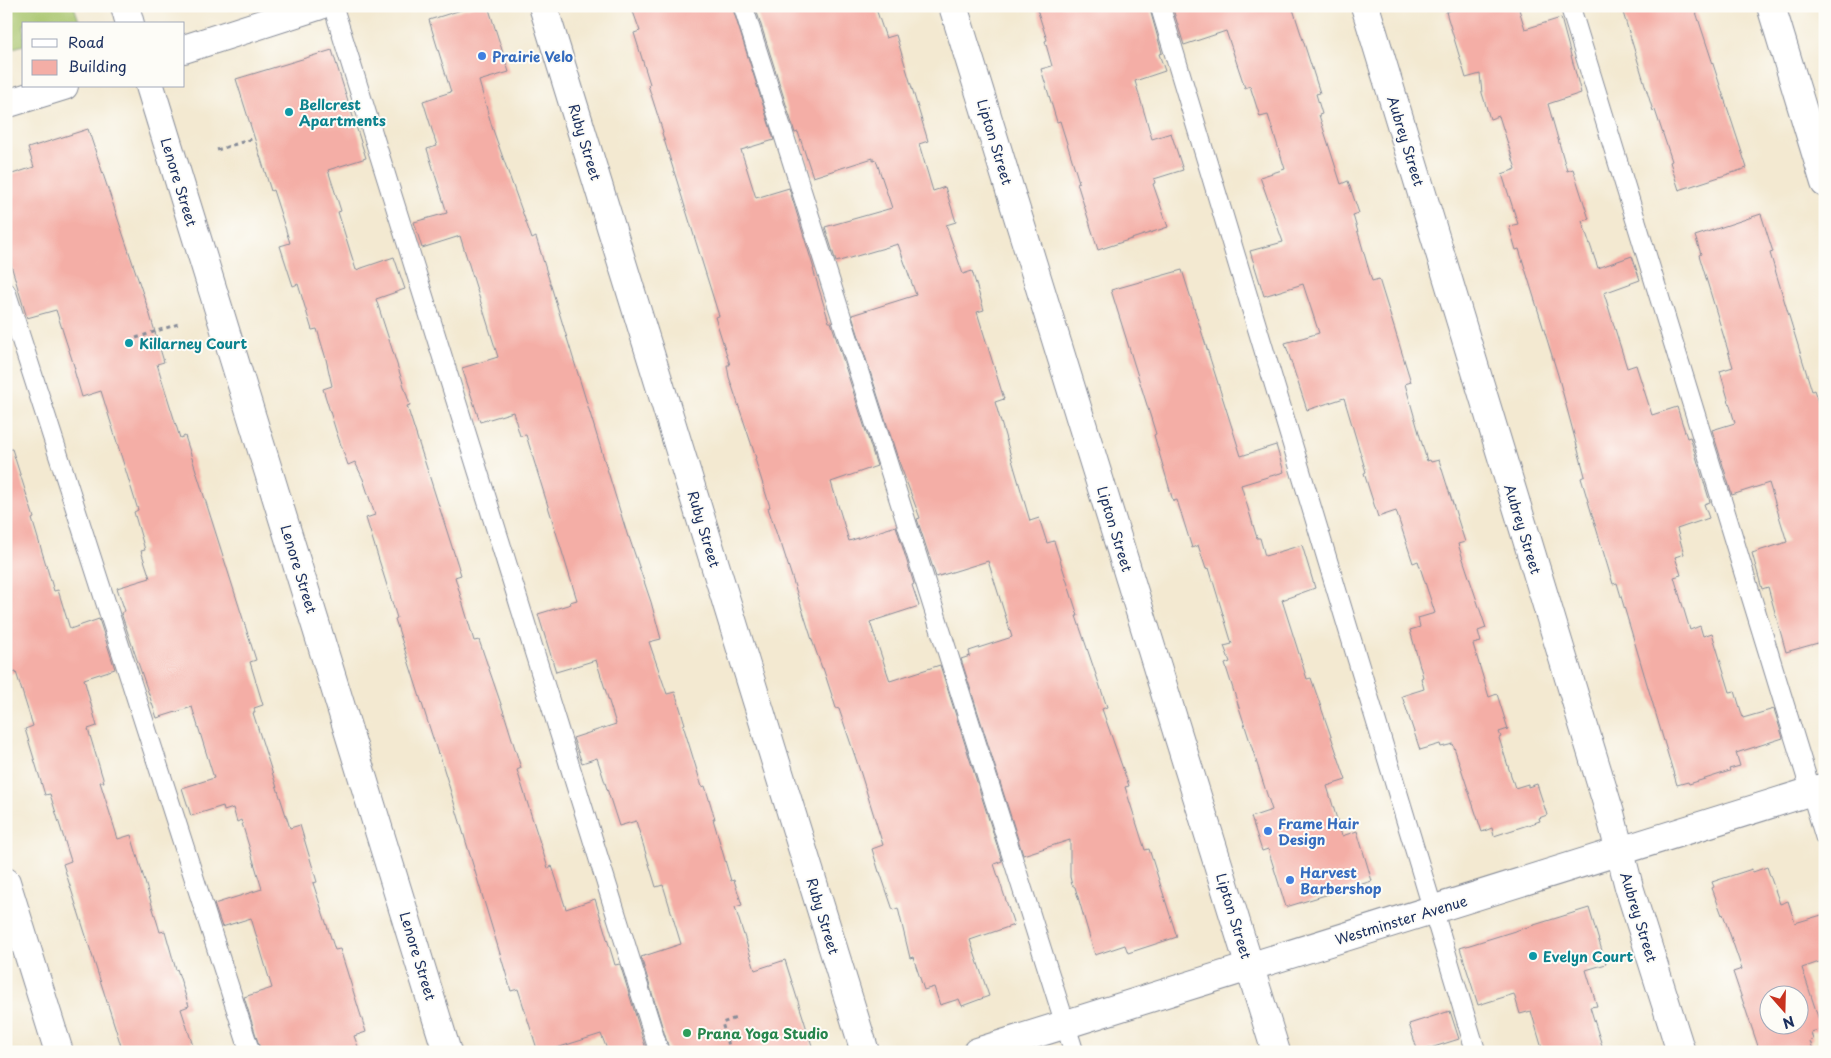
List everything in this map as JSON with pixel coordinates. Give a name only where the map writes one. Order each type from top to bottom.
[{"type":"street","points":[[125,6],[129,22]]},
{"type":"street","points":[[185,49],[318,6]]},
{"type":"street","name":"Ruby Street","points":[[543,6],[865,1052]]},
{"type":"street","name":"Lipton Street","points":[[953,6],[1276,1052]]},
{"type":"street","name":"Aubrey Street","points":[[1365,6],[1629,887],[1681,1052]]},
{"type":"street","points":[[1771,6],[1825,183]]},
{"type":"street","points":[[6,104],[58,88]]},
{"type":"street","name":"Lenore Street","points":[[151,88],[448,1052]]},
{"type":"street","name":"Westminster Avenue","points":[[978,1052],[1818,789]]},
{"type":"street","points":[[6,882],[59,1052]]},
{"type":"lane","points":[[333,6],[659,1052]]},
{"type":"lane","points":[[743,6],[1074,1052]]},
{"type":"lane","points":[[1160,6],[1476,1052]]},
{"type":"lane","points":[[1570,6],[1818,789],[1825,837]]},
{"type":"lane","points":[[6,292],[10,320],[250,1052]]},
{"type":"path","points":[[217,150],[254,138]]},
{"type":"path","points":[[136,338],[178,324]]},
{"type":"path","points":[[731,1052],[722,1023],[736,1018]]},
{"type":"green space","points":[[6,6],[74,6],[79,22],[22,22],[22,46],[6,50]]},
{"type":"building","points":[[474,6],[488,6],[509,72],[479,81],[492,127],[532,239],[536,237],[628,537],[651,602],[661,639],[649,642],[667,694],[675,692],[702,787],[705,786],[715,819],[713,819],[731,881],[734,880],[742,905],[735,907],[755,970],[785,960],[814,1052],[670,1052],[641,957],[681,944],[663,885],[656,887],[636,821],[619,826],[597,758],[582,763],[573,738],[616,724],[596,660],[556,672],[538,614],[571,604],[570,602],[577,600],[526,435],[520,436],[513,412],[480,422],[462,368],[498,357],[460,236],[422,248],[414,222],[447,213],[427,149],[437,146],[423,101],[451,92],[429,20]]},
{"type":"building","points":[[631,6],[732,6],[774,140],[741,150],[756,198],[789,188],[829,322],[831,322],[877,466],[831,482],[849,541],[896,526],[919,606],[870,622],[890,681],[940,665],[1002,861],[994,864],[1014,925],[970,940],[989,996],[962,1006],[959,999],[940,1005],[934,987],[924,990],[913,957],[910,958],[898,908],[893,910],[879,872],[872,849],[883,845],[839,709],[836,708],[768,508],[770,507],[756,458],[729,377],[727,365],[730,365],[715,317],[719,316],[648,85],[650,84],[634,33],[640,31]]},
{"type":"building","points":[[755,6],[875,6],[886,38],[896,35],[928,141],[919,144],[933,191],[945,187],[956,222],[946,225],[963,274],[972,271],[984,310],[977,312],[1004,399],[995,402],[1030,521],[1039,518],[1047,543],[1054,541],[1078,616],[1076,616],[1107,707],[1102,709],[1129,786],[1125,787],[1145,850],[1149,849],[1177,937],[1128,953],[1125,945],[1095,955],[1075,887],[1072,885],[1070,877],[1070,840],[1023,855],[961,659],[970,656],[969,651],[1012,637],[988,561],[936,577],[917,519],[920,518],[898,459],[852,315],[916,295],[898,244],[836,262],[825,227],[892,208],[876,160],[873,161],[873,158],[813,177],[798,132],[795,133]]},
{"type":"building","points":[[1036,6],[1149,6],[1162,53],[1159,54],[1165,71],[1135,81],[1152,139],[1171,133],[1183,170],[1154,179],[1155,183],[1153,184],[1168,227],[1098,250],[1060,121],[1057,122],[1041,69],[1052,66],[1045,41],[1047,40]]},
{"type":"building","points":[[1172,6],[1292,6],[1320,93],[1316,94],[1322,114],[1319,115],[1341,184],[1348,181],[1359,213],[1353,215],[1372,281],[1379,279],[1411,382],[1405,384],[1427,461],[1439,460],[1465,542],[1458,544],[1486,628],[1478,631],[1481,642],[1473,644],[1489,697],[1497,694],[1508,729],[1499,732],[1501,737],[1499,738],[1515,788],[1528,784],[1528,787],[1537,784],[1547,815],[1539,818],[1540,821],[1494,836],[1492,828],[1482,832],[1453,744],[1441,747],[1440,744],[1420,750],[1402,696],[1424,689],[1421,678],[1423,677],[1410,630],[1420,627],[1418,618],[1435,613],[1418,561],[1413,563],[1396,511],[1378,517],[1344,398],[1307,410],[1285,343],[1319,333],[1303,284],[1264,296],[1250,251],[1283,242],[1260,177],[1285,169],[1268,115],[1260,117],[1250,86],[1245,88],[1226,31],[1184,45]]},
{"type":"building","points":[[1463,6],[1518,6],[1525,29],[1561,18],[1581,93],[1548,104],[1567,171],[1573,169],[1589,219],[1582,221],[1598,268],[1632,256],[1640,280],[1604,293],[1627,368],[1636,365],[1652,415],[1677,407],[1687,438],[1690,437],[1710,502],[1704,504],[1709,518],[1677,529],[1684,554],[1675,557],[1681,575],[1674,577],[1690,630],[1700,626],[1703,636],[1712,633],[1730,692],[1735,691],[1743,718],[1774,709],[1783,738],[1736,753],[1740,766],[1729,769],[1730,771],[1689,784],[1688,782],[1677,785],[1617,583],[1613,584],[1581,478],[1585,476],[1558,375],[1519,249],[1516,250],[1509,226],[1518,224],[1502,174],[1516,169],[1499,116],[1490,119],[1482,93],[1480,74],[1466,78],[1446,12]]},
{"type":"building","points":[[1621,6],[1694,6],[1747,168],[1679,190],[1670,162],[1672,161],[1655,110],[1653,111]]},
{"type":"building","points":[[332,50],[366,158],[328,170],[341,211],[338,212],[356,270],[394,257],[405,289],[376,299],[410,405],[407,406],[461,575],[455,577],[474,641],[479,640],[503,710],[521,768],[517,770],[548,868],[552,866],[566,909],[595,899],[615,965],[620,964],[647,1052],[608,1052],[601,1034],[544,1052],[538,1052],[518,989],[511,991],[439,753],[395,619],[397,618],[366,518],[375,515],[363,479],[355,462],[348,465],[336,431],[323,389],[332,386],[326,359],[317,329],[312,330],[298,284],[293,286],[280,246],[290,243],[273,190],[271,191],[236,79]]},
{"type":"building","points":[[88,129],[164,362],[157,364],[180,438],[185,436],[256,660],[250,662],[263,705],[254,708],[255,713],[253,713],[290,828],[300,825],[317,882],[313,883],[335,950],[340,949],[366,1032],[354,1036],[360,1052],[261,1052],[244,997],[272,988],[251,918],[222,927],[214,904],[262,889],[241,820],[237,822],[233,808],[224,811],[223,806],[191,816],[182,788],[214,778],[192,707],[157,718],[121,613],[125,611],[117,588],[150,578],[141,551],[145,550],[134,512],[138,510],[101,391],[82,397],[56,310],[27,318],[6,248],[6,176],[34,167],[28,148]]},
{"type":"building","points":[[1761,214],[1773,252],[1770,253],[1812,391],[1814,390],[1825,422],[1825,641],[1786,652],[1768,587],[1762,589],[1752,553],[1787,542],[1769,483],[1732,495],[1712,430],[1735,423],[1720,371],[1733,367],[1695,236]]},
{"type":"building","points":[[1182,270],[1241,456],[1276,445],[1284,472],[1241,485],[1257,538],[1260,538],[1265,556],[1302,545],[1315,588],[1282,600],[1307,679],[1311,678],[1346,780],[1327,786],[1342,836],[1357,831],[1372,881],[1286,907],[1268,849],[1262,851],[1251,817],[1272,810],[1225,664],[1230,662],[1224,646],[1232,644],[1209,568],[1206,569],[1198,545],[1192,548],[1177,500],[1173,501],[1154,435],[1156,434],[1111,290]]},
{"type":"building","points":[[12,449],[34,518],[32,519],[54,591],[58,590],[70,629],[99,619],[115,669],[84,679],[97,726],[88,729],[104,782],[100,782],[118,839],[131,835],[160,932],[165,931],[189,1006],[181,1009],[195,1052],[123,1052],[63,864],[71,861],[50,794],[45,795],[25,729],[33,726],[16,672],[6,675],[6,450]]},
{"type":"building","points":[[1767,867],[1780,904],[1788,901],[1795,923],[1825,914],[1825,960],[1802,968],[1808,986],[1758,986],[1758,1036],[1808,1036],[1808,986],[1822,1029],[1811,1032],[1813,1040],[1810,1041],[1814,1052],[1760,1052],[1733,972],[1742,969],[1712,888],[1714,887],[1712,882],[1752,869],[1753,872]]},
{"type":"building","points":[[1589,908],[1606,964],[1586,970],[1597,1006],[1590,1007],[1604,1052],[1543,1052],[1531,1011],[1520,1014],[1514,994],[1478,1005],[1460,948]]},
{"type":"building","points":[[1450,1011],[1459,1039],[1418,1052],[1409,1024]]},
{"type":"place","name":"Prairie Velo","points":[[482,56]]},
{"type":"place","name":"Bellcrest Apartments","points":[[289,112]]},
{"type":"place","name":"Killarney Court","points":[[129,343]]},
{"type":"place","name":"Frame Hair Design","points":[[1268,831]]},
{"type":"place","name":"Harvest Barbershop","points":[[1290,880]]},
{"type":"place","name":"Evelyn Court","points":[[1533,956]]},
{"type":"place","name":"Prana Yoga Studio","points":[[687,1033]]}]
